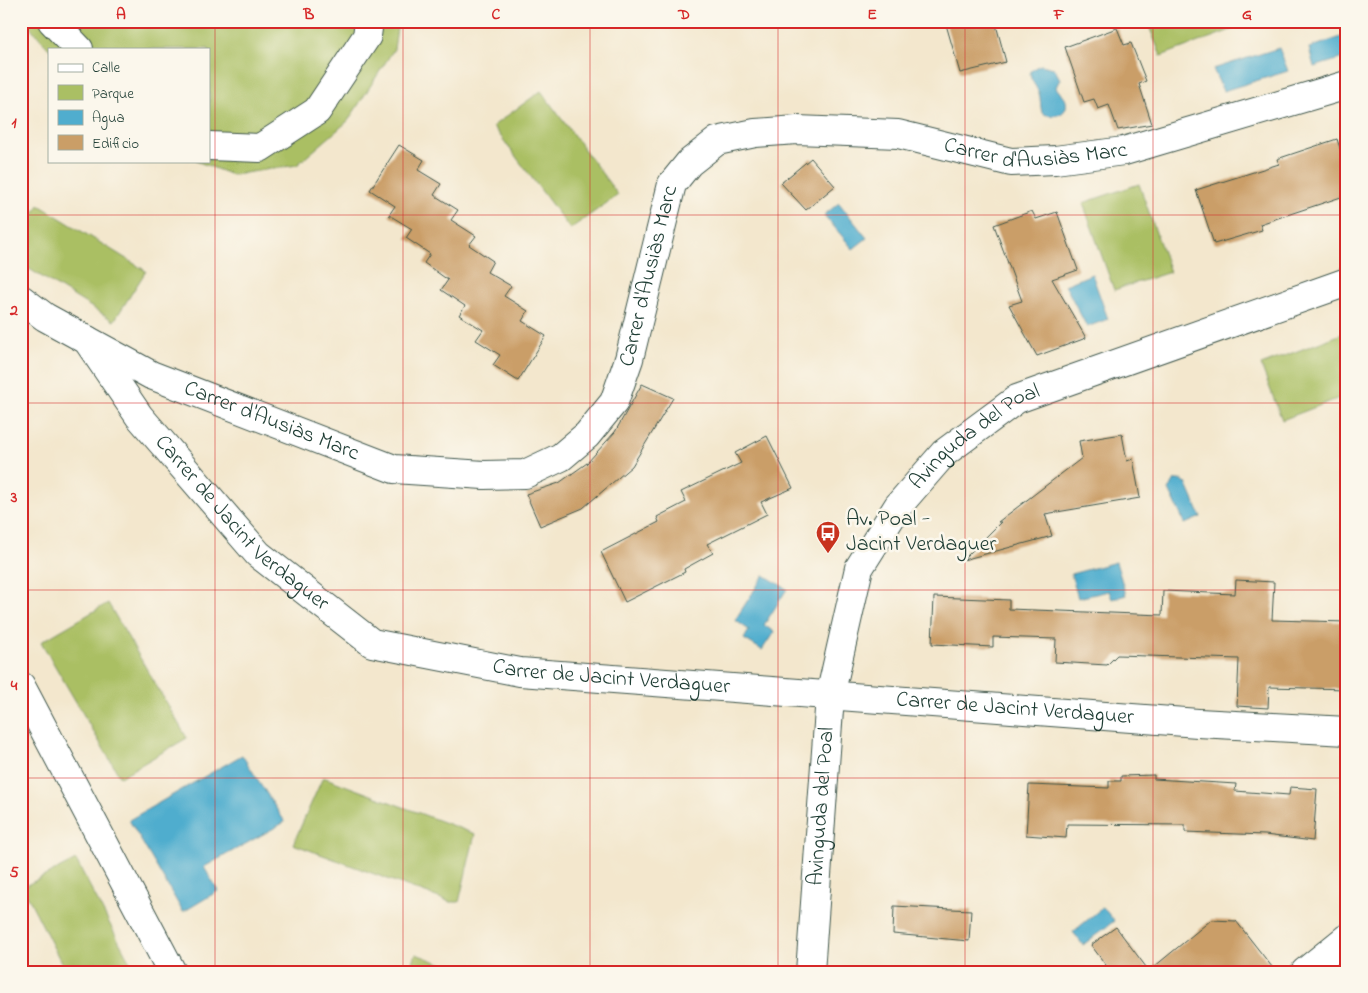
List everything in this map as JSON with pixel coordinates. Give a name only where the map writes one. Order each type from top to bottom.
[{"type":"street","points":[[52,21],[78,48]]},
{"type":"street","points":[[210,146],[260,148],[317,111],[366,36],[369,21]]},
{"type":"street","name":"Carrer d'Ausiàs Marc","points":[[87,340],[152,375],[394,469],[484,475],[525,474],[561,457],[588,435],[614,402],[630,359],[672,184],[689,163],[717,141],[755,133],[797,130],[898,134],[1011,162],[1055,160],[1124,151],[1347,85]]},
{"type":"street","name":"Avinguda del Poal","points":[[810,972],[830,696],[859,568],[898,506],[944,453],[1017,399],[1347,282]]},
{"type":"street","name":"Carrer de Jacint Verdaguer","points":[[21,299],[45,317],[87,340],[139,416],[258,554],[372,643],[520,672],[1198,723],[1347,731]]},
{"type":"street","points":[[21,686],[172,972]]},
{"type":"street","points":[[1305,972],[1347,938]]},
{"type":"green space","points":[[25,21],[398,21],[394,49],[348,121],[297,165],[232,175],[199,162],[210,162],[210,48],[48,48]]},
{"type":"green space","points":[[1147,21],[1255,21],[1161,56]]},
{"type":"green space","points":[[541,91],[618,195],[570,229],[493,126]]},
{"type":"green space","points":[[1139,184],[1170,272],[1114,290],[1083,203]]},
{"type":"green space","points":[[39,205],[146,271],[114,321],[21,264],[21,232]]},
{"type":"green space","points":[[1347,332],[1347,395],[1282,420],[1261,365]]},
{"type":"green space","points":[[108,603],[187,738],[120,777],[41,642]]},
{"type":"green space","points":[[323,777],[475,834],[459,902],[450,902],[293,844]]},
{"type":"green space","points":[[76,860],[134,970],[131,972],[66,972],[23,887]]},
{"type":"green space","points":[[416,954],[463,972],[409,972]]},
{"type":"water","points":[[1347,35],[1347,57],[1314,67],[1309,48]]},
{"type":"water","points":[[1279,48],[1288,71],[1223,91],[1213,69]]},
{"type":"water","points":[[1041,65],[1054,68],[1060,79],[1056,87],[1065,99],[1066,106],[1063,113],[1059,115],[1051,116],[1042,113],[1039,93],[1030,74]]},
{"type":"water","points":[[839,203],[867,238],[853,249],[824,215]]},
{"type":"water","points":[[1092,274],[1108,319],[1087,327],[1065,285]]},
{"type":"water","points":[[1175,480],[1182,480],[1186,483],[1201,517],[1185,524],[1169,490]]},
{"type":"water","points":[[1116,562],[1126,595],[1112,599],[1109,591],[1078,598],[1071,574]]},
{"type":"water","points":[[764,575],[787,589],[764,625],[774,632],[762,650],[744,639],[749,630],[735,620]]},
{"type":"water","points":[[242,755],[285,822],[204,867],[218,891],[183,912],[129,820]]},
{"type":"water","points":[[1103,907],[1114,921],[1083,945],[1073,932]]},
{"type":"building","points":[[945,21],[995,21],[1006,62],[960,73]]},
{"type":"building","points":[[1117,28],[1124,45],[1131,43],[1146,81],[1139,84],[1152,124],[1118,130],[1109,105],[1098,109],[1094,99],[1084,102],[1065,47]]},
{"type":"building","points":[[1337,139],[1347,170],[1347,195],[1260,224],[1262,230],[1214,244],[1196,190],[1279,164],[1277,159]]},
{"type":"building","points":[[399,145],[424,160],[418,170],[441,184],[434,195],[458,210],[451,220],[476,236],[469,245],[493,261],[487,272],[511,286],[504,296],[528,311],[522,321],[546,336],[518,381],[493,365],[500,355],[476,340],[483,330],[459,315],[465,306],[441,290],[448,280],[424,263],[430,254],[406,238],[412,229],[389,215],[395,206],[370,190]]},
{"type":"building","points":[[811,158],[835,186],[806,210],[781,183]]},
{"type":"building","points":[[1032,211],[1036,219],[1057,212],[1078,270],[1052,279],[1086,338],[1037,356],[1009,305],[1022,301],[994,225]]},
{"type":"building","points":[[642,384],[673,398],[632,466],[583,508],[540,526],[526,494],[559,483],[587,463],[615,432]]},
{"type":"building","points":[[1122,434],[1127,461],[1133,459],[1140,498],[1045,514],[1052,536],[963,560],[1001,522],[998,522],[1082,458],[1079,441]]},
{"type":"building","points":[[767,436],[793,488],[761,502],[767,514],[707,544],[713,553],[684,569],[685,572],[625,602],[601,552],[659,522],[657,517],[686,502],[681,492],[741,463],[735,453]]},
{"type":"building","points":[[1236,580],[1274,582],[1272,620],[1347,622],[1347,689],[1269,687],[1268,708],[1237,706],[1239,659],[1117,655],[1107,665],[1055,662],[1056,639],[993,637],[993,647],[932,644],[934,597],[1009,600],[1009,609],[1162,615],[1163,591],[1235,594]]},
{"type":"building","points":[[1154,775],[1154,779],[1236,784],[1235,791],[1289,795],[1290,787],[1317,789],[1313,841],[1265,835],[1185,832],[1185,825],[1067,824],[1066,838],[1026,835],[1029,785],[1109,788],[1109,781],[1121,781],[1121,776]]},
{"type":"building","points":[[894,906],[971,910],[969,941],[893,934]]},
{"type":"building","points":[[1211,920],[1236,921],[1276,972],[1111,972],[1091,945],[1116,927],[1149,971]]},
{"type":"place","name":"Av. Poal - Jacint Verdaguer","points":[[828,554]]}]
